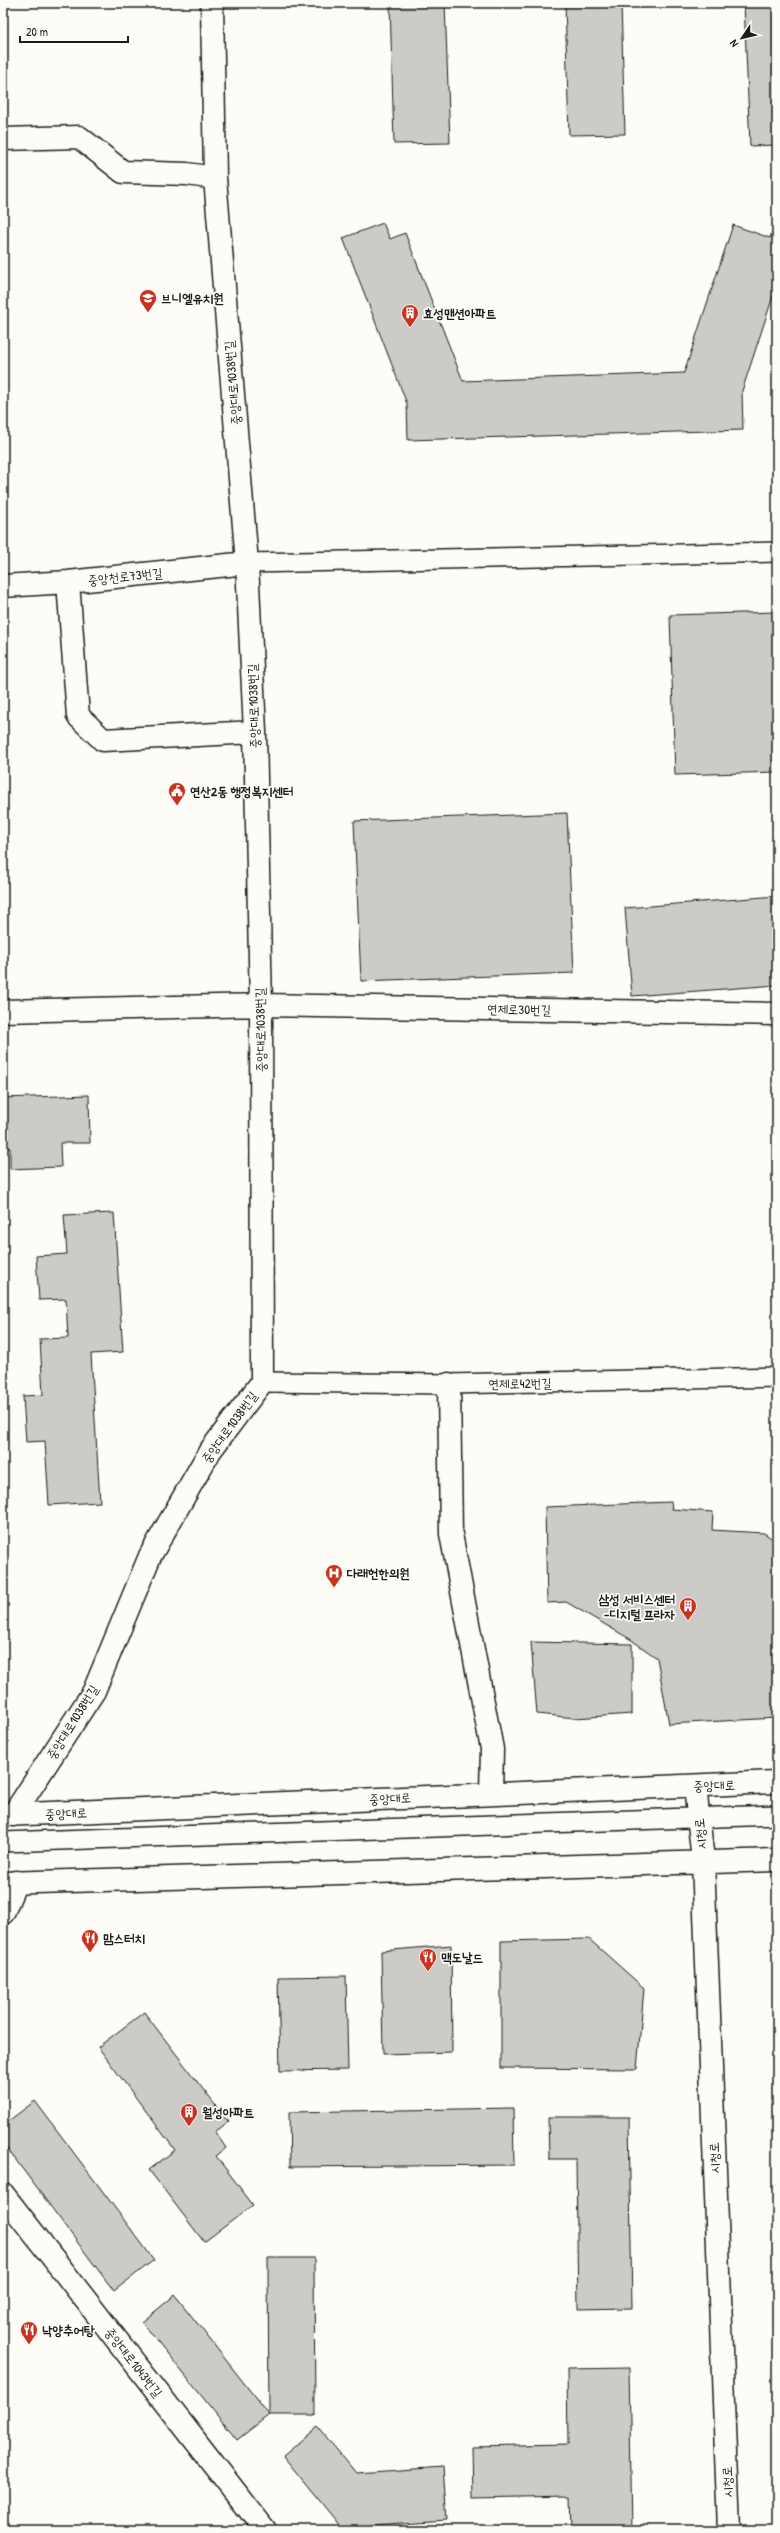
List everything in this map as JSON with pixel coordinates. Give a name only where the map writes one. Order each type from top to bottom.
[{"type":"street","name":"중앙대로1038번길","points":[[8,1815],[94,1691],[150,1556],[206,1457],[262,1382],[261,1005],[255,732],[247,563],[215,178],[212,3]]},
{"type":"street","points":[[3,139],[79,137],[123,172],[187,174],[215,178]]},
{"type":"street","name":"중앙천로73번길","points":[[3,586],[68,582],[247,563]]},
{"type":"street","points":[[68,582],[78,716],[103,740],[255,732]]},
{"type":"street","name":"연제로30번길","points":[[3,1011],[261,1005],[777,1014]]},
{"type":"street","points":[[450,1384],[451,1534],[492,1749],[491,1793]]},
{"type":"street","name":"중앙대로","points":[[8,1815],[491,1793],[777,1782]]},
{"type":"street","name":"시청로","points":[[696,1786],[703,1861],[729,2530]]},
{"type":"street","points":[[3,1913],[9,1883],[703,1861],[777,1860]]},
{"type":"street","name":"중앙대로1043번길","points":[[3,2194],[266,2530]]},
{"type":"lane","points":[[247,563],[777,552]]},
{"type":"lane","name":"연제로42번길","points":[[262,1382],[450,1384],[777,1377]]},
{"type":"lane","points":[[3,1842],[698,1816],[777,1815]]},
{"type":"building","points":[[390,3],[445,3],[450,143],[394,144]]},
{"type":"building","points":[[565,3],[621,3],[625,134],[569,135]]},
{"type":"building","points":[[744,3],[777,3],[777,145],[750,146]]},
{"type":"building","name":"효성맨션아파트","points":[[383,223],[390,239],[405,233],[463,381],[684,373],[733,225],[770,238],[774,225],[777,226],[777,284],[742,391],[743,430],[408,440],[407,404],[343,238]]},
{"type":"building","points":[[777,612],[777,772],[675,775],[670,615]]},
{"type":"building","points":[[567,813],[574,973],[361,981],[354,821]]},
{"type":"building","points":[[777,896],[777,985],[632,996],[625,908]]},
{"type":"building","points":[[89,1095],[90,1143],[60,1143],[61,1167],[10,1169],[10,1148],[3,1148],[3,1098]]},
{"type":"building","points":[[114,1213],[123,1352],[91,1354],[100,1502],[49,1505],[45,1441],[26,1442],[23,1396],[43,1395],[40,1339],[68,1338],[66,1299],[39,1300],[36,1256],[67,1254],[64,1215]]},
{"type":"building","name":"삼성 서비스센터 -디지털 프라자","points":[[671,1502],[672,1509],[713,1512],[712,1530],[764,1533],[777,1542],[777,1718],[669,1724],[657,1658],[630,1639],[566,1602],[547,1603],[545,1507]]},
{"type":"building","points":[[531,1642],[632,1644],[632,1714],[575,1718],[537,1714]]},
{"type":"building","points":[[589,1939],[644,1988],[637,2069],[501,2068],[501,1941]]},
{"type":"building","points":[[451,1945],[452,2052],[383,2054],[381,1951]]},
{"type":"building","points":[[346,1976],[348,2070],[280,2071],[278,1977]]},
{"type":"building","name":"월성아파트","points":[[144,2012],[228,2122],[215,2132],[226,2148],[216,2156],[253,2205],[204,2242],[149,2170],[175,2150],[98,2047]]},
{"type":"building","points":[[35,2101],[154,2260],[114,2291],[3,2143],[3,2125]]},
{"type":"building","points":[[513,2108],[514,2165],[290,2167],[289,2112]]},
{"type":"building","points":[[548,2117],[629,2117],[632,2308],[578,2309],[576,2159],[549,2159]]},
{"type":"building","points":[[268,2258],[314,2258],[315,2415],[269,2415]]},
{"type":"building","points":[[175,2295],[269,2415],[237,2440],[142,2322]]},
{"type":"building","points":[[629,2368],[632,2530],[571,2530],[570,2496],[473,2498],[472,2446],[568,2444],[567,2369]]},
{"type":"building","points":[[318,2427],[356,2473],[443,2467],[447,2520],[341,2527],[283,2456]]},
{"type":"place","name":"브니엘유치원","points":[[148,313]]},
{"type":"place","name":"효성맨션아파트","points":[[410,328]]},
{"type":"place","name":"연산2동 행정복지센터","points":[[177,806]]},
{"type":"place","name":"다래헌한의원","points":[[334,1588]]},
{"type":"place","name":"삼성 서비스센터 -디지털 프라자","points":[[688,1621]]},
{"type":"place","name":"맘스터치","points":[[90,1953]]},
{"type":"place","name":"맥도날드","points":[[428,1972]]},
{"type":"place","name":"월성아파트","points":[[189,2127]]},
{"type":"place","name":"낙양추어탕","points":[[29,2345]]}]
